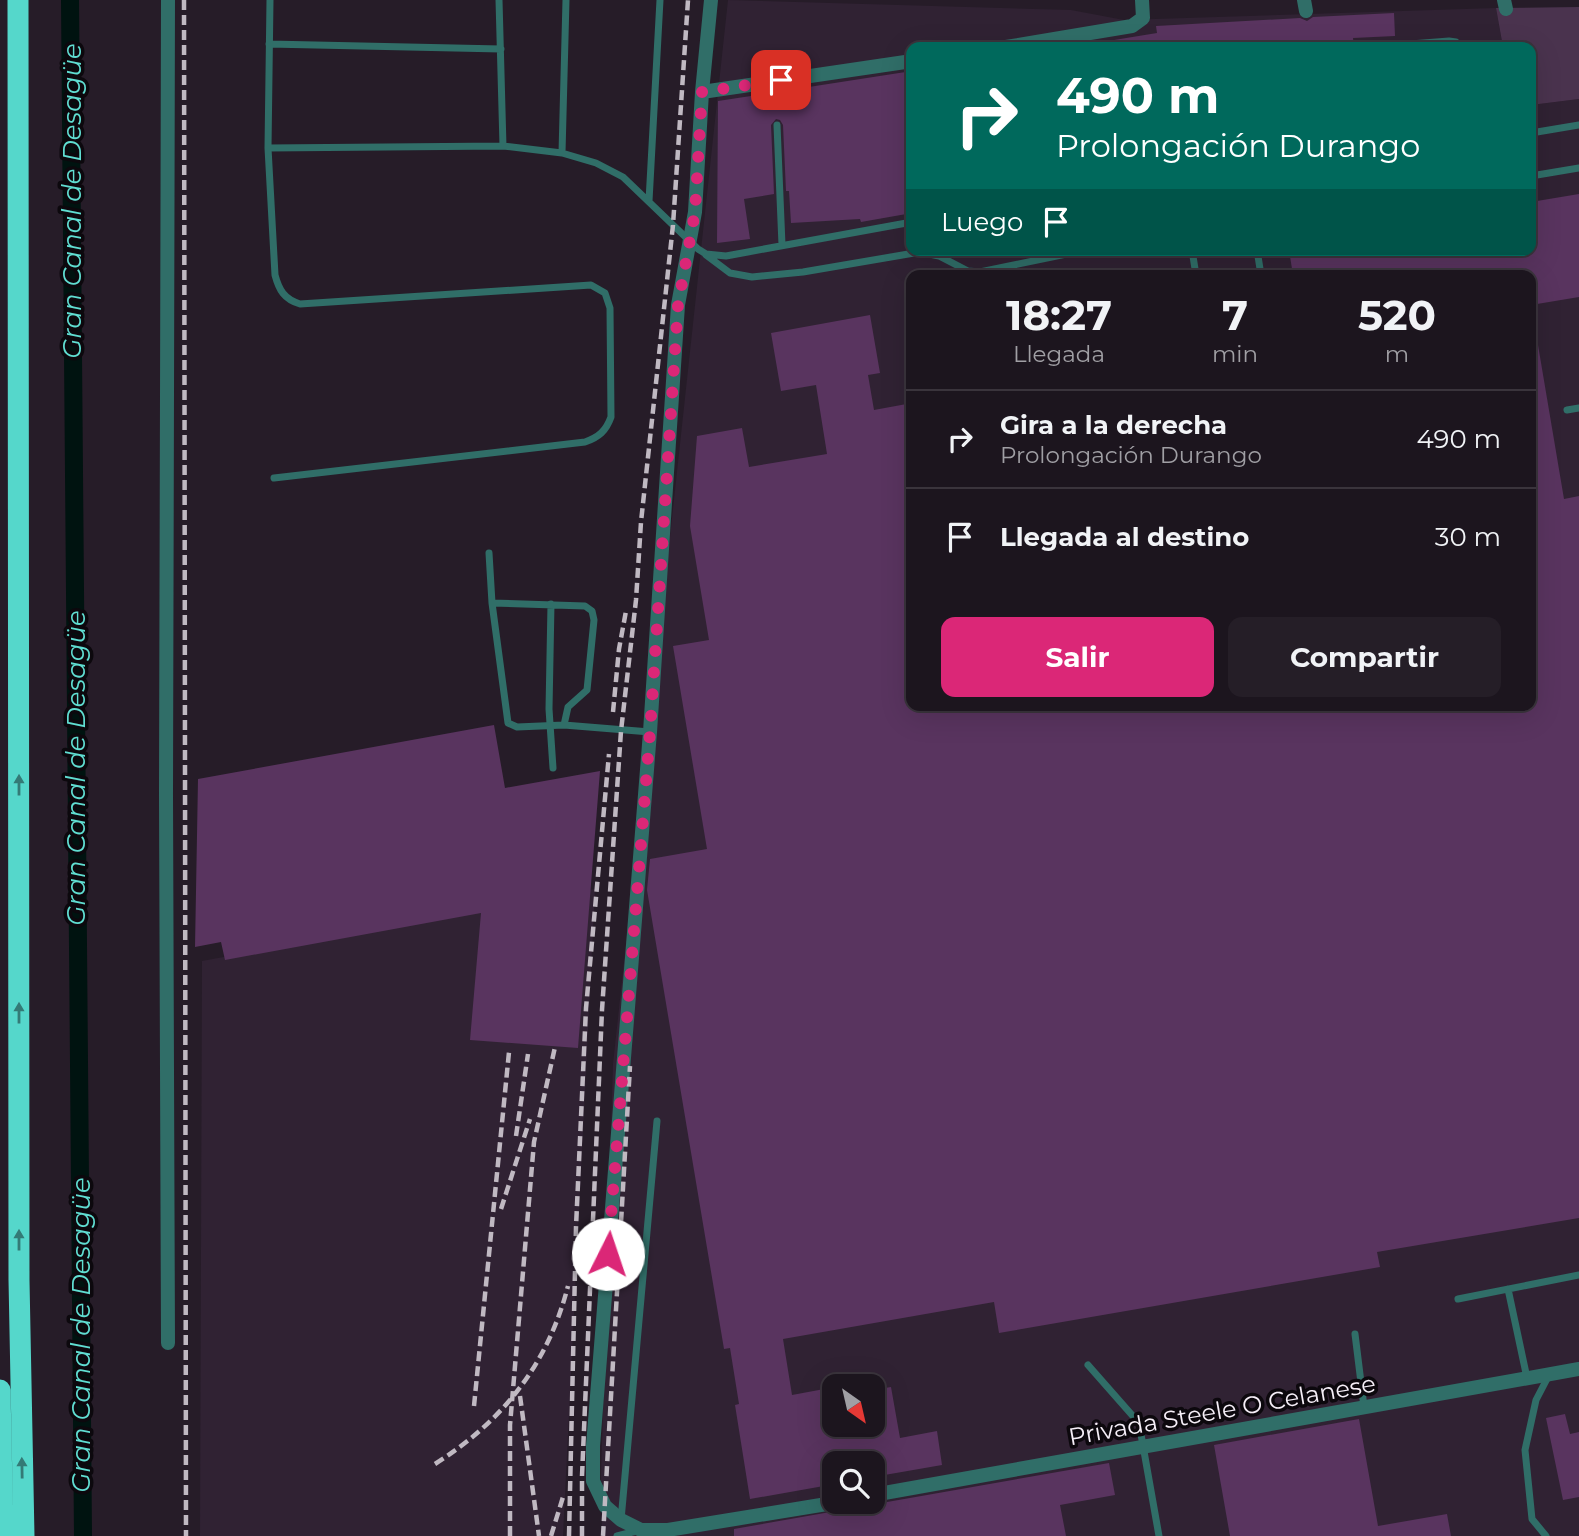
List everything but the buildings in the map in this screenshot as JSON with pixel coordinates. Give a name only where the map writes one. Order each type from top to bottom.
[{"type":"highway","points":[[18,0],[19,1280],[23,1536]]},
{"type":"highway","points":[[0,1390],[3,1536]]},
{"type":"street","points":[[168,0],[168,1343]]},
{"type":"street","points":[[711,0],[695,212],[678,305],[650,732],[593,1446],[593,1481],[605,1506],[621,1520],[641,1530],[668,1530],[822,1505]]},
{"type":"street","points":[[1036,42],[1132,26],[1140,22],[1143,13],[1142,0]]},
{"type":"street","points":[[702,92],[906,62]]},
{"type":"street","name":"Privada Steele O Celanese","points":[[885,1493],[1579,1369]]},
{"type":"lane","points":[[270,0],[268,148],[275,275],[283,295],[289,301],[300,303],[591,285],[605,293],[610,308],[611,417],[608,426],[595,439],[585,442],[274,478]]},
{"type":"lane","points":[[499,0],[503,146]]},
{"type":"lane","points":[[562,153],[566,0]]},
{"type":"lane","points":[[649,201],[660,0]]},
{"type":"lane","points":[[1436,42],[1456,42]]},
{"type":"lane","points":[[269,44],[501,49]]},
{"type":"lane","points":[[778,125],[782,245]]},
{"type":"lane","points":[[1536,132],[1579,125]]},
{"type":"lane","points":[[268,148],[503,146],[562,153],[610,169],[649,201],[690,241],[730,273],[741,276],[803,272],[906,254]]},
{"type":"lane","points":[[1536,175],[1579,168]]},
{"type":"lane","points":[[706,254],[726,256],[906,223]]},
{"type":"lane","points":[[939,256],[966,270]]},
{"type":"lane","points":[[998,270],[1060,256]]},
{"type":"lane","points":[[1567,410],[1579,408]]},
{"type":"lane","points":[[489,553],[492,603],[507,720],[514,727],[564,725],[650,732]]},
{"type":"lane","points":[[492,603],[590,608],[593,615],[587,690],[568,707],[564,725]]},
{"type":"lane","points":[[551,604],[549,725],[553,768]]},
{"type":"lane","points":[[621,1520],[657,1121]]},
{"type":"lane","points":[[1458,1299],[1579,1275]]},
{"type":"lane","points":[[1508,1289],[1527,1379]]},
{"type":"lane","points":[[1355,1334],[1364,1408]]},
{"type":"lane","points":[[1088,1365],[1139,1423],[1159,1536]]},
{"type":"lane","points":[[1546,1536],[1532,1519],[1525,1450],[1536,1400],[1549,1374]]},
{"type":"lane","points":[[617,1536],[641,1530]]},
{"type":"shaded area","points":[[728,0],[1071,10],[1124,20],[1496,8],[1502,42],[906,42],[906,256],[1536,256],[1536,104],[1579,99],[1579,1536],[602,1536],[601,1476],[613,1064]]},
{"type":"shaded area","points":[[1579,7],[1579,99],[1536,104],[1536,42],[1502,42],[1496,8]]},
{"type":"shaded area","points":[[595,889],[563,1536],[200,1536],[202,961]]},
{"type":"waterway","name":"Gran Canal de Desagüe","points":[[70,0],[83,1536]]},
{"type":"railway","points":[[184,0],[186,1536]]},
{"type":"railway","points":[[582,1536],[582,1476],[602,1010],[621,731],[673,225],[688,0]]},
{"type":"railway","points":[[613,712],[626,611]]},
{"type":"railway","points":[[569,1536],[576,1227],[586,1008],[609,754]]},
{"type":"railway","points":[[510,1536],[510,1425],[534,1142],[555,1047]]},
{"type":"railway","points":[[474,1406],[509,1052]]},
{"type":"railway","points":[[516,1136],[528,1054]]},
{"type":"railway","points":[[603,1536],[630,1066]]},
{"type":"railway","points":[[501,1209],[530,1119]]},
{"type":"railway","points":[[435,1464],[482,1429],[520,1388],[548,1341],[568,1286]]},
{"type":"railway","points":[[520,1396],[539,1536]]},
{"type":"railway","points":[[551,1536],[563,1497]]},
{"type":"route","points":[[608,1254],[650,732],[678,305],[695,212],[702,92],[781,80]]}]
